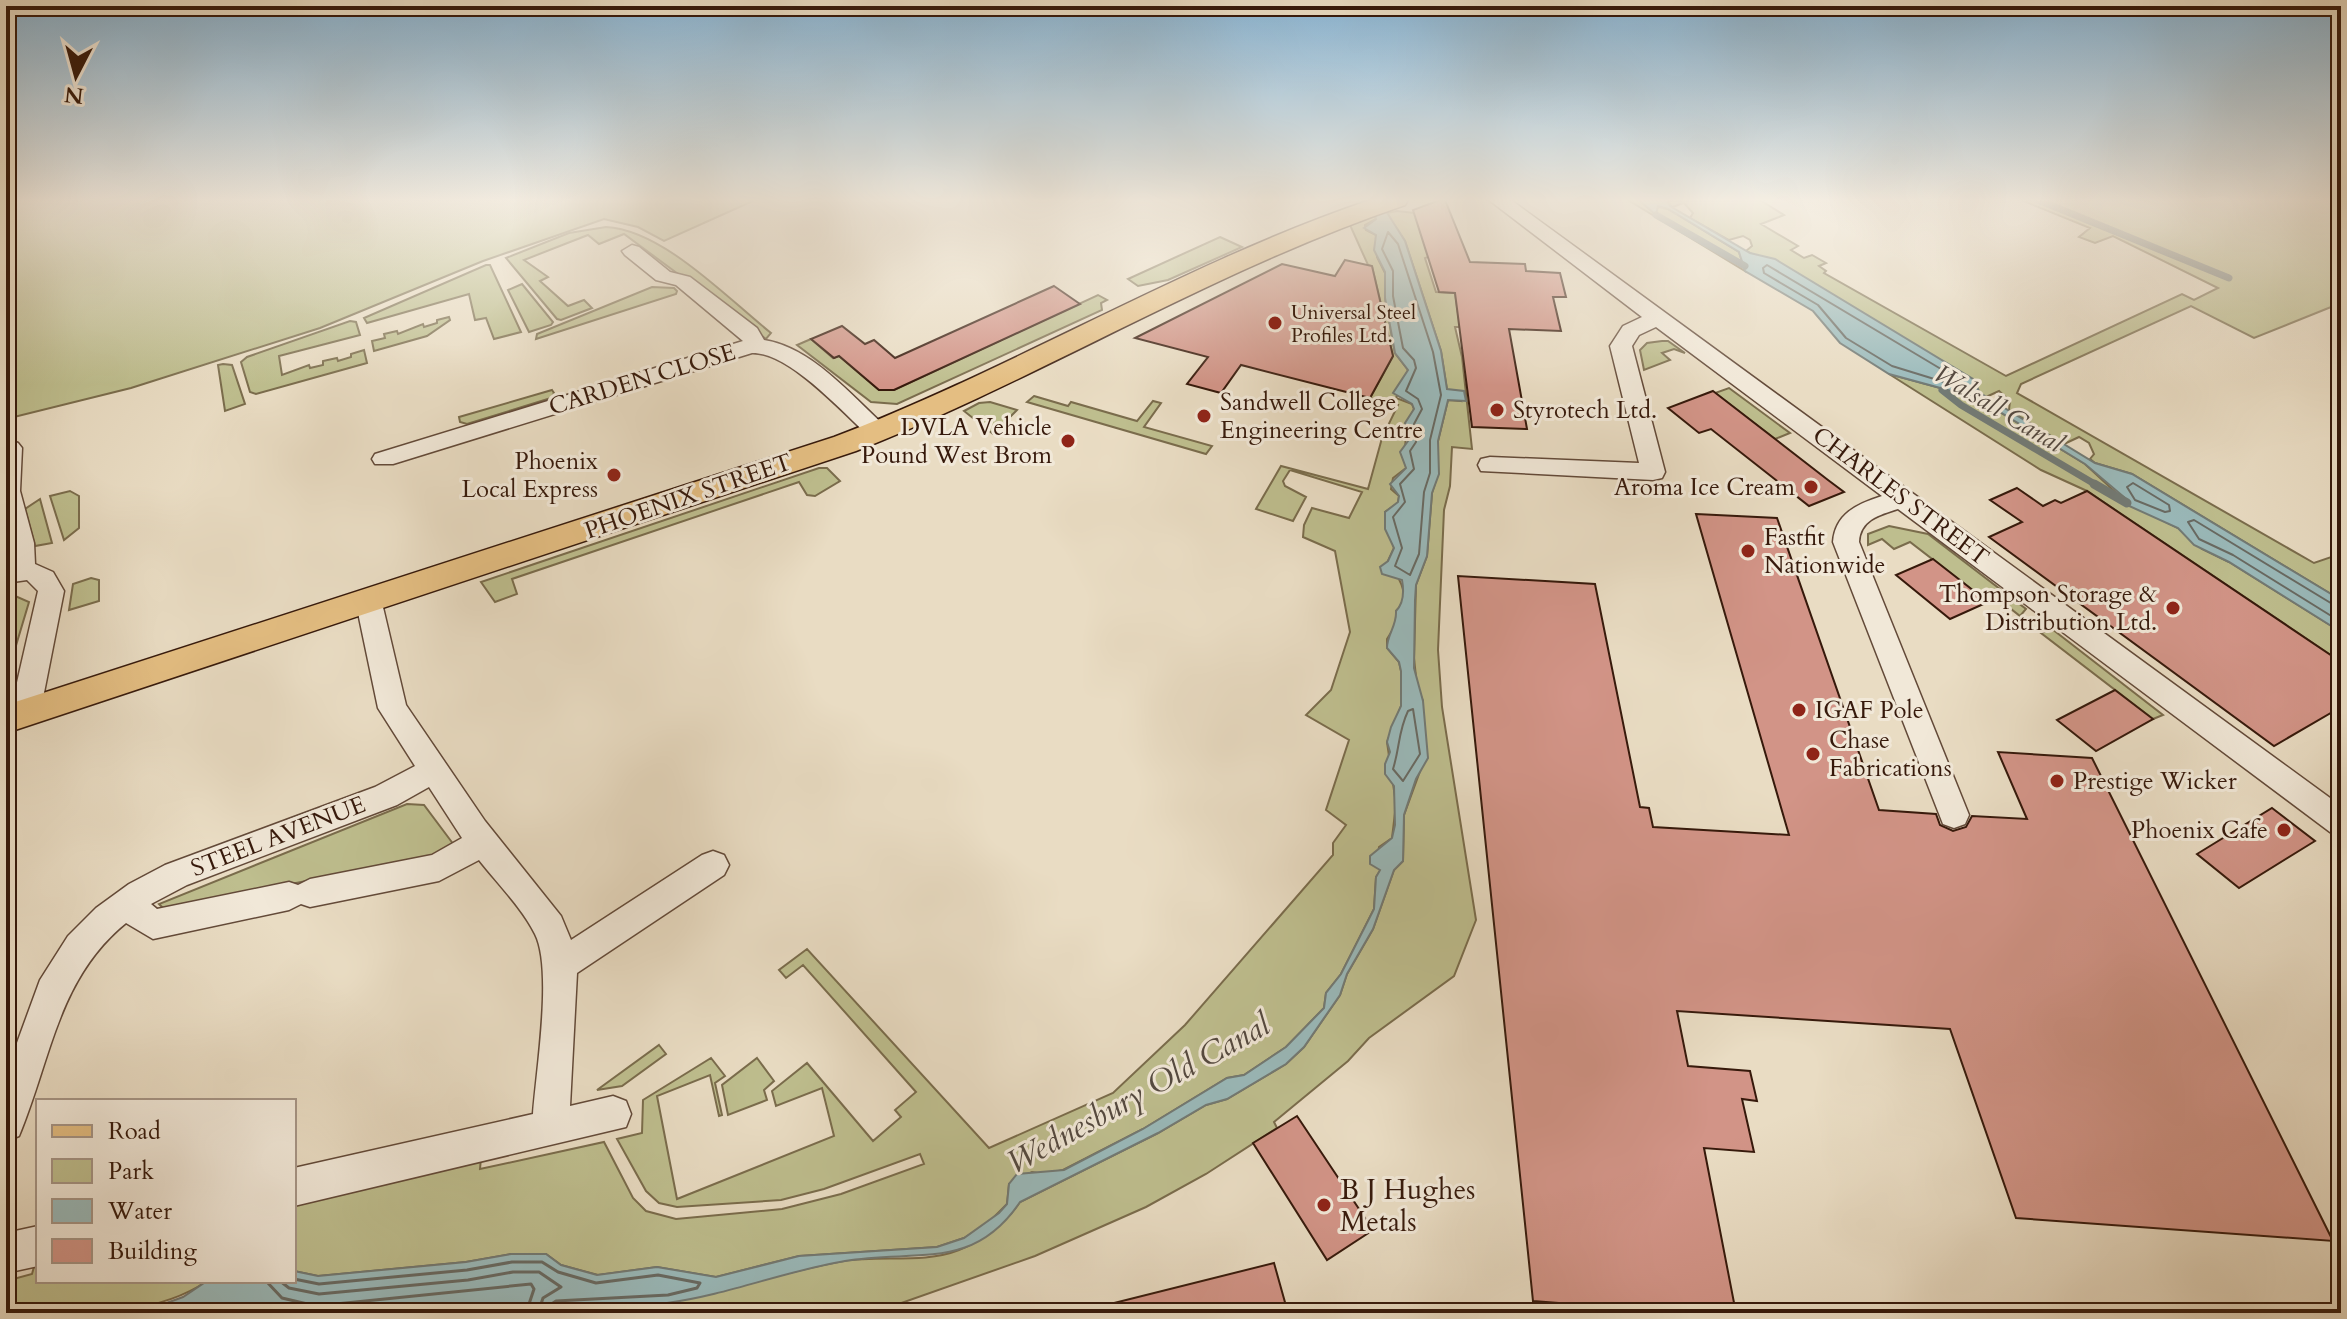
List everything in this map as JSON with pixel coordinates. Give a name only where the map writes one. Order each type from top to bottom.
[{"type":"main road","name":"PHOENIX STREET","points":[[16,716],[369,603],[877,431],[1011,372],[1237,262]]},
{"type":"street","points":[[645,262],[663,276],[683,281],[749,333],[756,345]]},
{"type":"street","name":"CHARLES STREET","points":[[1583,262],[2341,823]]},
{"type":"street","points":[[1490,465],[1653,472],[1621,346],[1631,331],[1659,317]]},
{"type":"street","name":"CARDEN CLOSE","points":[[384,459],[756,345],[772,348],[789,357],[877,431]]},
{"type":"street","points":[[10,448],[8,491],[21,543],[14,572],[46,579],[51,591],[16,716]]},
{"type":"street","points":[[1904,498],[1853,520],[1845,534],[1846,542],[1954,815]]},
{"type":"street","points":[[369,603],[392,708],[483,841],[549,926],[559,953],[550,1128]]},
{"type":"street","name":"STEEL AVENUE","points":[[6,1123],[57,980],[69,958],[90,933],[125,904],[147,887],[386,796],[433,771]]},
{"type":"street","name":"STEEL AVENUE","points":[[125,904],[153,924],[439,867],[483,841]]},
{"type":"street","points":[[559,966],[713,865]]},
{"type":"street","points":[[296,1187],[613,1114]]},
{"type":"street","points":[[6,1253],[36,1246]]},
{"type":"green space","points":[[6,262],[482,262],[320,328],[131,388],[6,419]]},
{"type":"green space","points":[[509,262],[526,262],[548,277],[540,281],[568,306],[584,300],[592,308],[557,319]]},
{"type":"green space","points":[[661,262],[684,262],[693,268],[771,333],[766,339]]},
{"type":"green space","points":[[1166,262],[1209,262],[1168,280],[1138,286],[1128,279]]},
{"type":"green space","points":[[1366,262],[1379,262],[1385,273],[1385,298],[1395,353],[1408,370],[1396,398],[1412,404],[1414,409],[1406,438],[1406,468],[1393,478],[1391,489],[1399,496],[1398,503],[1385,512],[1394,548],[1388,561],[1403,592],[1401,605],[1396,611],[1397,623],[1387,639],[1387,648],[1399,662],[1401,671],[1401,706],[1387,742],[1396,804],[1392,838],[1379,847],[1377,866],[1381,870],[1376,877],[1374,909],[1341,974],[1326,993],[1324,1008],[1286,1047],[1244,1075],[1227,1078],[1143,1129],[1063,1170],[1044,1174],[1032,1172],[1009,1184],[1007,1204],[987,1224],[964,1238],[937,1247],[799,1256],[716,1277],[657,1267],[598,1275],[561,1265],[546,1254],[511,1254],[466,1262],[318,1276],[296,1271],[296,1202],[481,1158],[480,1169],[604,1142],[633,1198],[646,1211],[676,1219],[782,1209],[841,1194],[924,1164],[920,1154],[824,1189],[781,1200],[677,1207],[659,1203],[646,1191],[617,1139],[642,1133],[643,1100],[711,1058],[725,1076],[715,1083],[722,1115],[719,1116],[710,1075],[657,1096],[677,1199],[834,1136],[822,1088],[776,1106],[772,1091],[807,1063],[873,1141],[901,1117],[895,1110],[916,1092],[803,965],[786,978],[779,970],[807,949],[989,1148],[1113,1093],[1185,1025],[1333,855],[1333,843],[1346,825],[1326,810],[1349,740],[1306,715],[1331,690],[1350,632],[1335,551],[1303,537],[1304,525],[1312,508],[1349,518],[1362,492],[1290,470],[1283,481],[1285,486],[1306,497],[1293,521],[1256,509],[1281,466],[1368,489],[1382,438],[1398,405],[1370,398],[1393,356],[1372,266]]},
{"type":"green space","points":[[1412,262],[1426,262],[1436,292],[1455,293],[1460,327],[1455,327],[1462,357],[1472,449],[1452,447],[1450,486],[1444,510],[1438,650],[1442,707],[1476,920],[1454,976],[1369,1038],[1348,1061],[1274,1122],[1277,1128],[1206,1174],[1146,1207],[1035,1256],[873,1313],[458,1313],[645,1306],[844,1261],[931,1257],[959,1250],[1001,1224],[1020,1202],[1158,1133],[1206,1105],[1227,1099],[1286,1064],[1304,1047],[1340,995],[1347,974],[1373,929],[1394,870],[1403,861],[1404,815],[1423,763],[1423,701],[1417,686],[1414,658],[1416,585],[1427,556],[1432,493],[1438,474],[1438,441],[1448,400],[1460,401],[1447,390],[1441,351]]},
{"type":"green space","points":[[1729,262],[1742,262],[1745,271]]},
{"type":"green space","points":[[1763,262],[1823,262],[1826,263],[1819,266],[1826,271],[1824,273],[2006,376],[2182,294],[2194,300],[2218,288],[2165,262],[2341,262],[2341,303],[2254,338],[2191,306],[2021,384],[2017,393],[2314,563],[2334,556],[2341,561],[2341,600],[2132,474],[2095,463],[2090,459],[2094,454],[2089,443],[2079,437],[2064,444],[2009,410],[2010,401],[1999,391],[1986,397]]},
{"type":"green space","points":[[490,265],[521,332],[494,339],[486,318],[475,320],[469,294],[367,323],[364,318]]},
{"type":"green space","points":[[522,284],[553,322],[551,325],[529,332],[508,290]]},
{"type":"green space","points":[[652,287],[674,288],[677,291],[676,294],[536,339],[537,334]]},
{"type":"green space","points":[[1098,295],[1107,300],[1101,303],[1102,310],[897,404],[871,402],[797,345],[811,339],[833,358],[839,356],[879,390],[894,390]]},
{"type":"green space","points":[[449,317],[450,320],[427,336],[374,351],[372,341],[385,338],[384,334],[397,331],[398,334]]},
{"type":"green space","points":[[350,321],[356,322],[360,335],[279,356],[282,375],[309,365],[310,368],[323,365],[323,361],[337,358],[338,361],[364,350],[367,363],[256,394],[250,392],[241,362],[247,357]]},
{"type":"green space","points":[[1668,341],[1685,353],[1674,349],[1662,353],[1670,360],[1644,370],[1640,350],[1647,343]]},
{"type":"green space","points":[[218,365],[232,365],[245,404],[225,411]]},
{"type":"green space","points":[[1889,374],[1977,398],[2085,464],[2127,503],[2178,528],[2202,549],[2229,562],[2341,632],[2341,662],[2087,491],[2041,470]]},
{"type":"green space","points":[[1729,388],[1790,433],[1775,439],[1715,393]]},
{"type":"green space","points":[[552,390],[551,398],[467,424],[460,422],[459,417]]},
{"type":"green space","points":[[1034,396],[1068,406],[1071,402],[1137,421],[1153,401],[1161,403],[1144,427],[1212,446],[1206,454],[1027,402]]},
{"type":"green space","points":[[990,402],[1017,410],[993,434],[964,411],[979,403]]},
{"type":"green space","points":[[819,468],[827,468],[840,481],[815,496],[807,495],[799,482],[512,579],[517,594],[495,602],[481,582]]},
{"type":"green space","points":[[70,491],[79,496],[79,528],[64,540],[50,496]]},
{"type":"green space","points":[[40,499],[52,543],[35,546],[25,509]]},
{"type":"green space","points":[[1889,526],[1928,534],[2026,609],[2020,616],[1997,598],[1988,602],[1910,542],[1894,549],[1882,539],[1868,545],[1868,534]]},
{"type":"green space","points":[[91,578],[99,580],[99,601],[69,610],[73,584]]},
{"type":"green space","points":[[6,592],[29,602],[6,679]]},
{"type":"green space","points":[[2052,629],[2163,715],[2153,719],[2041,633]]},
{"type":"green space","points":[[407,804],[424,805],[454,845],[428,857],[164,909],[159,904]]},
{"type":"green space","points":[[659,1045],[666,1054],[622,1086],[597,1090]]},
{"type":"green space","points":[[757,1058],[774,1081],[764,1090],[767,1100],[728,1115],[722,1085]]},
{"type":"green space","points":[[36,1263],[36,1283],[203,1283],[162,1302],[137,1308],[85,1313],[6,1313],[6,1281],[32,1274]]},
{"type":"water","points":[[1380,262],[1412,262],[1441,351],[1447,389],[1464,391],[1466,401],[1448,400],[1438,441],[1439,474],[1432,493],[1427,556],[1416,585],[1414,668],[1423,701],[1428,758],[1416,779],[1404,815],[1403,861],[1394,870],[1373,929],[1347,974],[1340,995],[1304,1047],[1286,1064],[1227,1099],[1206,1105],[1158,1133],[1020,1202],[1002,1224],[983,1239],[941,1253],[845,1261],[689,1299],[632,1306],[382,1312],[139,1313],[183,1297],[204,1283],[296,1283],[296,1271],[318,1276],[466,1262],[511,1254],[546,1254],[561,1265],[597,1275],[657,1267],[716,1277],[799,1256],[937,1247],[964,1238],[999,1213],[1007,1204],[1009,1184],[1017,1174],[1064,1170],[1143,1129],[1227,1078],[1244,1075],[1286,1047],[1324,1008],[1326,993],[1341,974],[1374,909],[1376,877],[1380,870],[1370,864],[1370,856],[1392,838],[1395,825],[1394,786],[1385,774],[1385,764],[1390,752],[1387,742],[1391,727],[1401,706],[1401,671],[1399,662],[1387,648],[1403,588],[1402,580],[1382,574],[1380,567],[1388,561],[1394,548],[1385,529],[1385,512],[1398,502],[1399,496],[1390,484],[1406,468],[1400,452],[1408,441],[1405,423],[1414,409],[1412,404],[1393,393],[1408,370],[1395,353],[1385,298],[1385,272]]},
{"type":"water","name":"Walsall Canal","points":[[1742,262],[1779,262],[1973,379],[1980,393],[2095,463],[2132,474],[2341,600],[2341,632],[2229,562],[2194,545],[2178,528],[2127,505],[2124,497],[2085,464],[1977,398],[1889,374],[1840,343],[1813,311],[1745,271]]},
{"type":"building","name":"Universal Steel Profiles Ltd.","points":[[1344,262],[1372,266],[1393,356],[1370,398],[1241,365],[1221,393],[1187,384],[1208,357],[1135,338],[1282,264],[1335,276]]},
{"type":"building","points":[[1429,262],[1525,264],[1526,271],[1560,273],[1566,297],[1553,297],[1561,331],[1509,329],[1527,429],[1472,427],[1455,293],[1439,292]]},
{"type":"building","points":[[1054,286],[1080,304],[894,390],[879,390],[839,356],[834,358],[811,339],[842,326],[865,344],[874,340],[895,358]]},
{"type":"building","points":[[1713,391],[1844,492],[1809,506],[1711,429],[1699,433],[1668,408]]},
{"type":"building","name":"Thompson Storage & Distribution Ltd.","points":[[2017,488],[2043,506],[2055,500],[2061,503],[2087,491],[2341,662],[2341,707],[2274,746],[1989,537],[2022,522],[1990,500]]},
{"type":"building","points":[[1696,514],[1777,518],[1879,810],[1936,814],[1940,825],[1953,831],[1966,827],[1972,816],[2027,819],[1998,752],[2092,758],[2333,1241],[2016,1218],[1950,1029],[1677,1011],[1688,1066],[1750,1071],[1757,1101],[1742,1099],[1754,1152],[1704,1148],[1736,1313],[1687,1313],[1533,1301],[1458,576],[1595,584],[1640,807],[1649,808],[1653,827],[1789,835]]},
{"type":"building","points":[[1933,559],[1988,602],[1950,619],[1896,575]]},
{"type":"building","points":[[2115,690],[2153,719],[2096,751],[2057,720]]},
{"type":"building","points":[[2272,808],[2315,841],[2239,888],[2197,854]]},
{"type":"building","name":"B J Hughes Metals","points":[[1297,1116],[1373,1230],[1327,1260],[1253,1143]]},
{"type":"building","points":[[1274,1263],[1288,1313],[1111,1313],[1110,1304]]},
{"type":"waterway","points":[[1737,262],[1745,266]]},
{"type":"waterway","points":[[2189,262],[2229,278]]},
{"type":"waterway","name":"Walsall Canal","points":[[1942,390],[1961,405],[2098,486]]},
{"type":"waterway","points":[[2094,484],[2127,503]]},
{"type":"place","name":"Universal Steel Profiles Ltd.","points":[[1275,323]]},
{"type":"place","name":"Styrotech Ltd.","points":[[1497,410]]},
{"type":"place","name":"Sandwell College Engineering Centre","points":[[1204,416]]},
{"type":"place","name":"DVLA Vehicle Pound West Brom","points":[[1068,441]]},
{"type":"place","name":"Phoenix Local Express","points":[[614,475]]},
{"type":"place","name":"Aroma Ice Cream","points":[[1811,487]]},
{"type":"place","name":"Fastfit Nationwide","points":[[1748,551]]},
{"type":"place","name":"Thompson Storage & Distribution Ltd.","points":[[2173,608]]},
{"type":"place","name":"IGAF Pole","points":[[1799,710]]},
{"type":"place","name":"Chase Fabrications","points":[[1813,754]]},
{"type":"place","name":"Prestige Wicker","points":[[2057,781]]},
{"type":"place","name":"Phoenix Cafe","points":[[2284,830]]},
{"type":"place","name":"B J Hughes Metals","points":[[1324,1205]]},
{"type":"water label","name":"Wednesbury Old Canal","points":[[1138,1093]]}]
